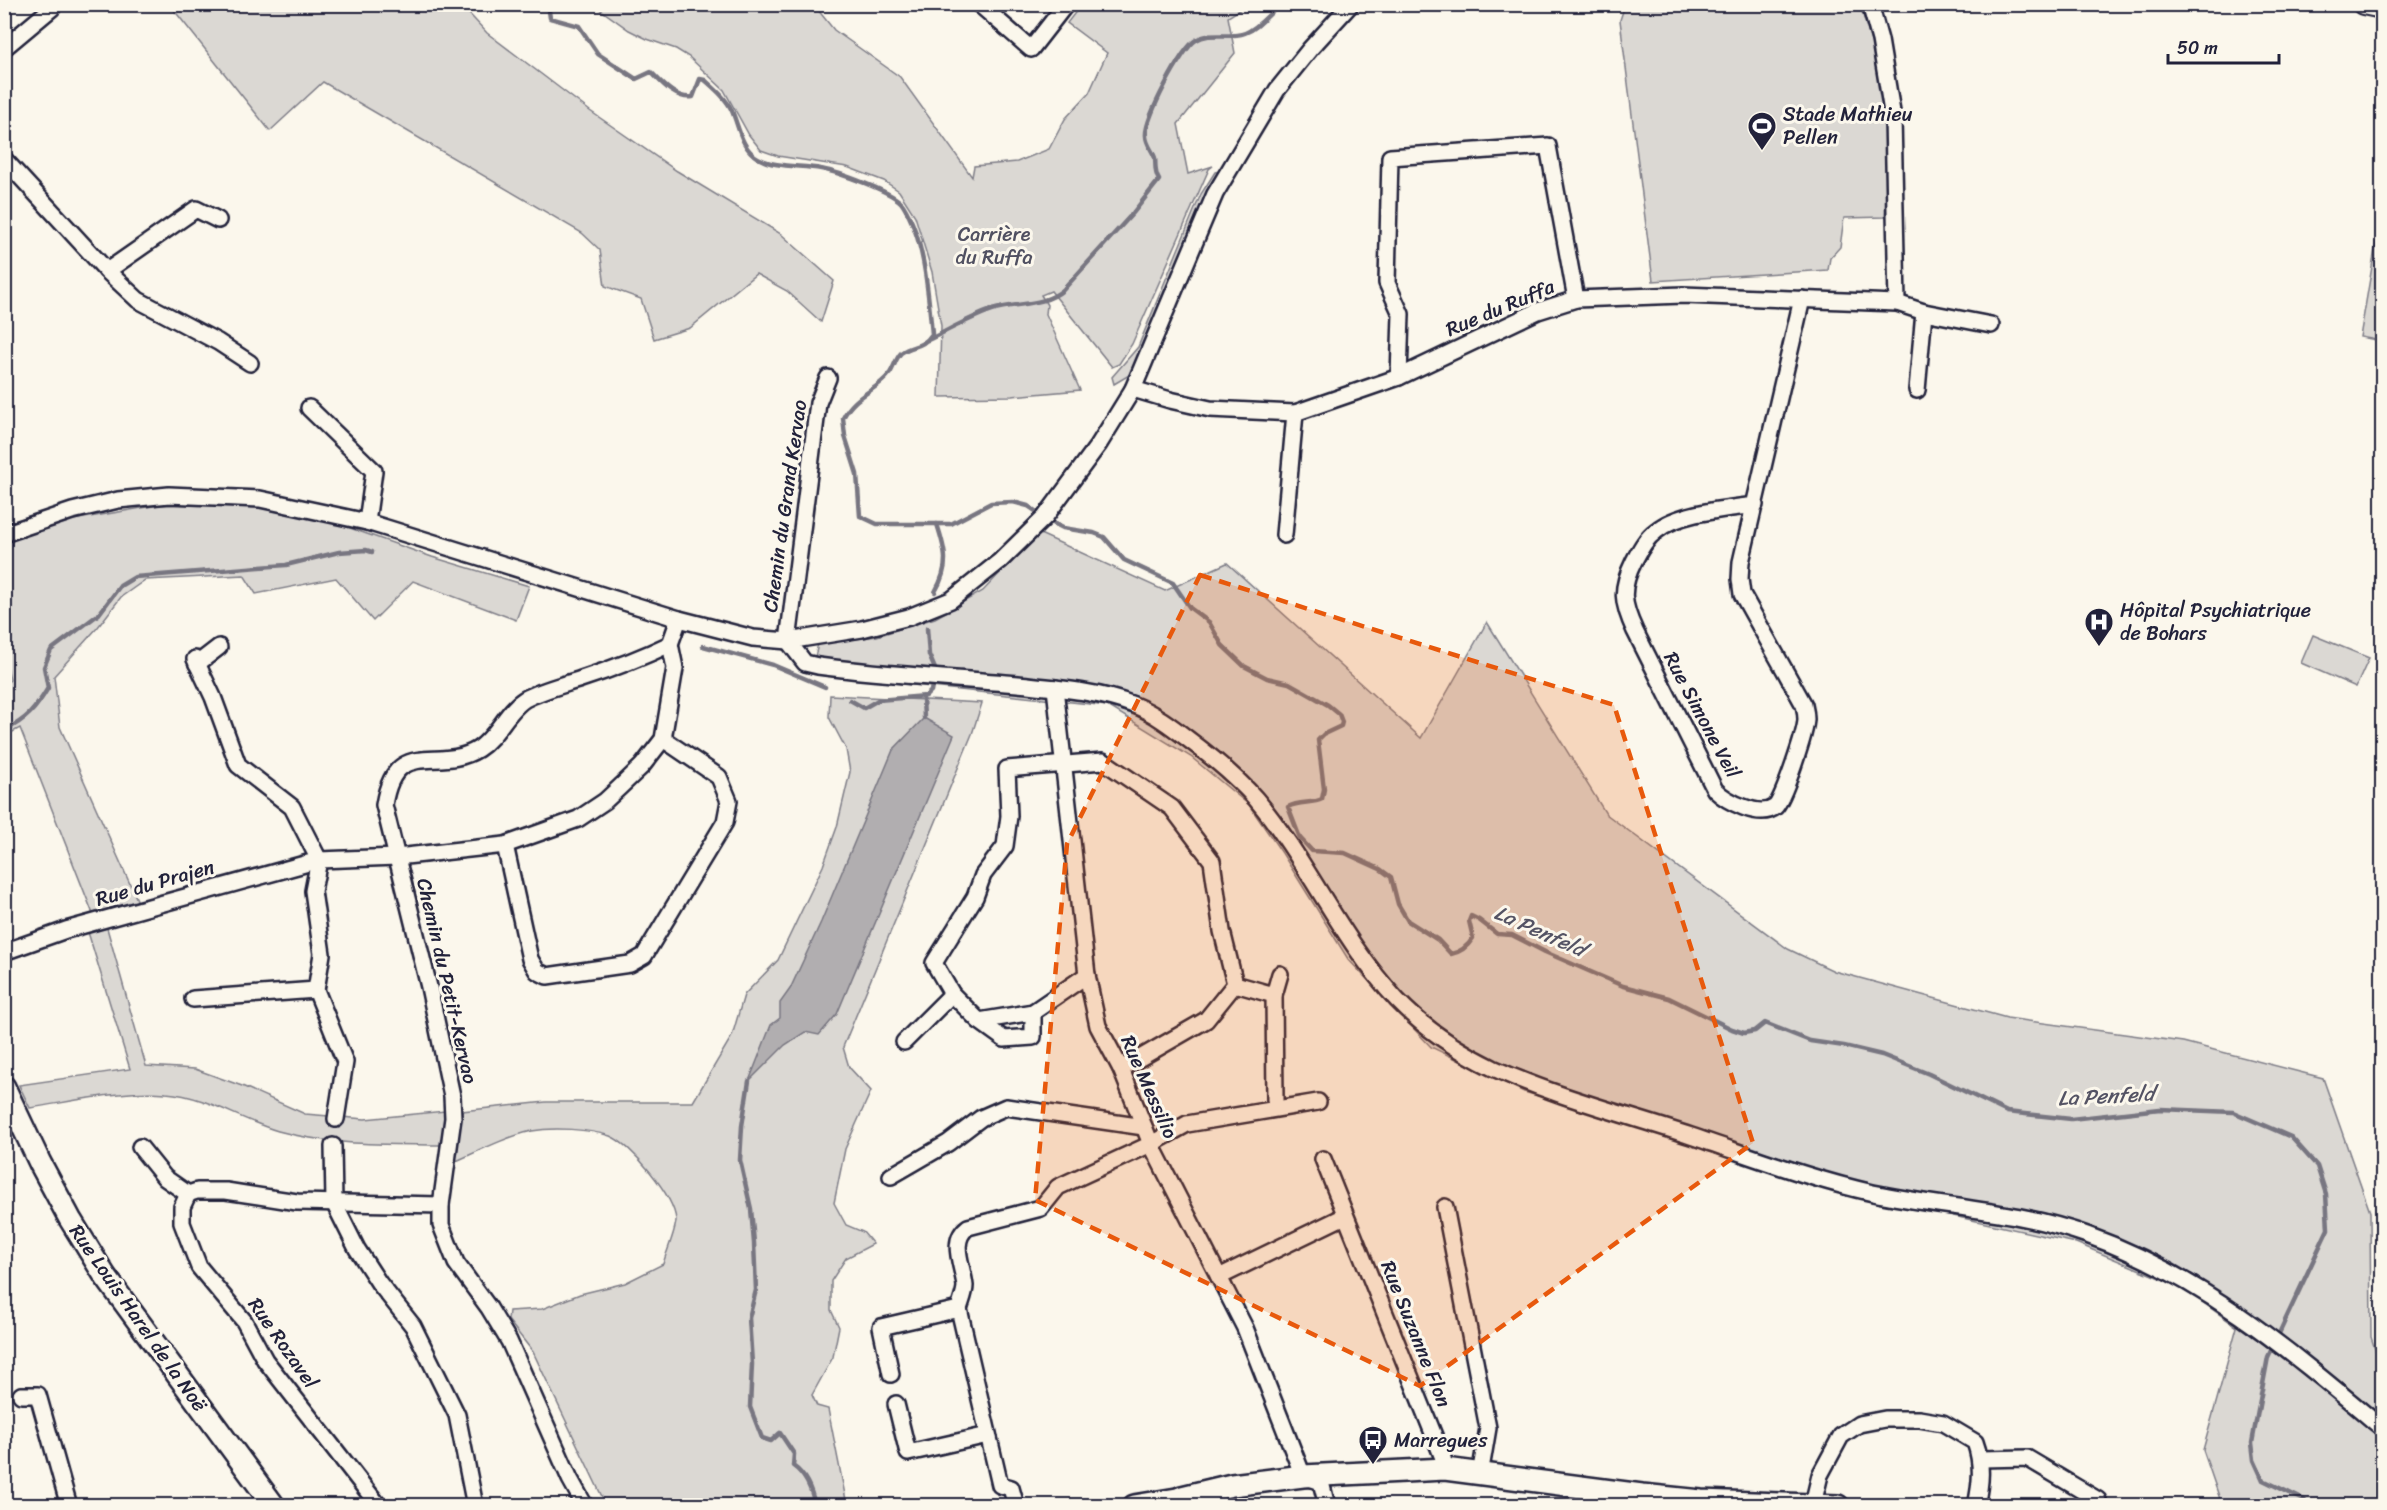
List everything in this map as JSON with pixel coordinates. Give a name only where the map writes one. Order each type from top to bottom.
[{"type":"main road","name":"Rue Louis Harel de la Noë","points":[[4,1087],[40,1163],[70,1219],[105,1276],[274,1506]]},
{"type":"main road","name":"Rue Louis Harel de la Noë","points":[[4,1115],[56,1218],[109,1305],[256,1506]]},
{"type":"main road","points":[[1134,1506],[1183,1501],[1312,1479],[1445,1469],[1701,1501],[1838,1506]]},
{"type":"main road","points":[[1312,1479],[1480,1475]]},
{"type":"street","points":[[979,5],[1031,49],[1066,4]]},
{"type":"street","points":[[4,534],[72,511],[118,500],[169,495],[260,499],[367,522],[679,619],[753,638],[788,640],[862,629],[909,617],[951,600],[1023,540],[1059,500],[1099,444],[1133,389],[1215,194],[1277,90],[1351,4]]},
{"type":"street","points":[[1870,4],[1880,40],[1893,118],[1898,303]]},
{"type":"street","points":[[2363,4],[2382,8]]},
{"type":"street","points":[[4,48],[52,8]]},
{"type":"street","points":[[1399,377],[1401,314],[1387,283],[1390,157],[1548,146],[1576,299]]},
{"type":"street","points":[[4,159],[107,271],[138,300],[218,342],[250,363]]},
{"type":"street","points":[[107,271],[196,209],[218,220]]},
{"type":"street","name":"Rue du Ruffa","points":[[1133,389],[1210,409],[1295,413],[1399,377],[1538,311],[1576,299],[1683,295],[1898,303],[1924,312],[1991,325]]},
{"type":"street","name":"Rue Simone Veil","points":[[1755,505],[1699,514],[1656,530],[1641,547],[1623,590],[1625,608],[1635,631],[1715,790],[1724,799],[1744,807],[1765,811],[1776,807],[1785,791],[1806,720],[1804,705],[1742,594],[1741,562],[1755,505],[1802,299]]},
{"type":"street","points":[[1917,390],[1924,312]]},
{"type":"street","name":"Chemin du Grand Kervao","points":[[788,640],[818,403],[828,378]]},
{"type":"street","points":[[309,408],[374,471],[367,522]]},
{"type":"street","points":[[1284,535],[1295,413]]},
{"type":"street","points":[[505,845],[530,958],[537,971],[547,976],[585,972],[630,964],[644,956],[724,822],[729,801],[719,777],[663,739],[675,668],[670,644],[679,619]]},
{"type":"street","points":[[788,640],[805,663],[847,670],[1055,688],[1097,694],[1135,705],[1162,720],[1227,770],[1254,797],[1366,960],[1396,999],[1428,1028],[1472,1057],[1534,1086],[1793,1172],[1876,1193],[2040,1221],[2086,1234],[2186,1280],[2225,1303],[2322,1377],[2382,1428]]},
{"type":"street","name":"Chemin du Petit-Kervao","points":[[585,1506],[570,1479],[509,1341],[489,1308],[456,1263],[441,1224],[441,1205],[451,1142],[452,1096],[429,987],[384,805],[387,784],[395,771],[415,761],[460,756],[478,749],[523,700],[630,662],[670,644]]},
{"type":"street","points":[[219,647],[196,662],[213,697],[237,765],[292,807],[319,860],[313,891],[322,954],[316,990],[345,1062],[336,1119]]},
{"type":"street","name":"Rue Messilio","points":[[1055,688],[1087,975],[1098,1026],[1121,1069],[1151,1144],[1245,1328],[1312,1479],[1327,1506]]},
{"type":"street","name":"Rue du Prajen","points":[[4,952],[66,930],[319,860],[397,857],[505,845],[578,819],[605,801],[642,766],[663,739]]},
{"type":"street","points":[[1033,1012],[1033,1037],[1004,1039],[979,1021],[952,994],[934,963],[975,897],[983,875],[1005,846],[1009,816],[1006,769],[1103,761],[1172,808],[1212,861],[1222,931],[1235,984]]},
{"type":"street","points":[[1275,1100],[1274,995],[1280,974]]},
{"type":"street","points":[[979,1021],[1033,1012],[1087,975]]},
{"type":"street","points":[[1235,984],[1274,995]]},
{"type":"street","points":[[1121,1069],[1206,1020],[1235,984]]},
{"type":"street","points":[[193,999],[316,990]]},
{"type":"street","points":[[904,1042],[952,994]]},
{"type":"street","points":[[1016,1506],[1011,1488],[1000,1485],[959,1309],[965,1288],[958,1237],[968,1227],[1041,1208],[1058,1187],[1187,1125],[1318,1102]]},
{"type":"street","points":[[891,1176],[948,1143],[981,1118],[1006,1107],[1144,1126]]},
{"type":"street","points":[[333,1146],[334,1203],[343,1224],[373,1275],[413,1326],[457,1415],[475,1506]]},
{"type":"street","points":[[140,1147],[165,1178],[188,1194],[196,1191],[226,1191],[297,1202],[441,1205]]},
{"type":"street","name":"Rue Suzanne Flon","points":[[1323,1159],[1443,1458],[1445,1469]]},
{"type":"street","name":"Rue Rozavel","points":[[188,1194],[181,1215],[199,1267],[244,1321],[265,1360],[379,1506]]},
{"type":"street","points":[[1445,1207],[1488,1428],[1480,1475]]},
{"type":"street","points":[[1219,1277],[1345,1216]]},
{"type":"street","points":[[891,1374],[881,1327],[959,1309]]},
{"type":"street","points":[[21,1395],[38,1395],[69,1506]]},
{"type":"street","points":[[896,1404],[908,1453],[988,1435]]},
{"type":"street","points":[[1813,1504],[1814,1492],[1820,1475],[1841,1436],[1859,1424],[1885,1419],[1919,1419],[1942,1424],[1975,1442],[1981,1459],[1981,1485],[1976,1506]]},
{"type":"street","points":[[1981,1459],[2027,1458],[2098,1500]]},
{"type":"highlighted area","points":[[1200,575],[1614,705],[1753,1143],[1420,1386],[1035,1200],[1067,844]]},
{"type":"green space","points":[[170,5],[461,5],[487,33],[590,111],[677,171],[781,234],[834,281],[821,322],[787,291],[756,274],[690,328],[654,339],[641,299],[605,286],[600,250],[582,233],[323,82],[270,131]]},
{"type":"green space","name":"Carrière du Ruffa","points":[[594,5],[814,5],[834,30],[900,77],[972,177],[974,166],[1017,162],[1049,149],[1065,119],[1089,93],[1107,53],[1067,23],[1081,5],[1247,5],[1228,17],[1235,53],[1178,124],[1188,174],[1213,166],[1209,169],[1132,344],[1119,364],[1112,367],[1051,291],[1041,295],[1047,305],[1046,314],[1080,390],[1012,396],[939,397],[941,326],[932,272],[915,216],[899,191],[884,181],[847,167],[778,156],[761,150],[749,135],[724,90],[689,57],[676,49],[629,30]]},
{"type":"green space","name":"Stade Mathieu Pellen","points":[[1625,5],[1860,5],[1878,64],[1888,139],[1885,217],[1844,218],[1840,247],[1830,258],[1828,270],[1653,281],[1620,20]]},
{"type":"green space","points":[[1220,171],[1191,231],[1142,353],[1131,374],[1114,384],[1112,377],[1138,347],[1201,194],[1215,172]]},
{"type":"green space","points":[[2382,208],[2382,341],[2360,337]]},
{"type":"green space","points":[[211,503],[260,506],[333,522],[432,557],[529,586],[516,620],[413,581],[373,621],[336,578],[256,594],[244,575],[145,580],[121,597],[98,627],[54,676],[60,727],[138,902],[93,914],[20,728],[5,736],[5,684],[10,680],[4,652],[5,542],[61,522],[159,505]]},
{"type":"green space","points":[[1038,533],[1165,591],[1227,563],[1421,738],[1487,622],[1606,814],[1788,949],[1834,971],[2007,1018],[2183,1042],[2323,1078],[2370,1212],[2371,1337],[2382,1371],[2382,1505],[2222,1505],[2203,1450],[2237,1327],[2181,1287],[2076,1243],[1799,1182],[1610,1116],[1524,1092],[1431,1047],[1348,959],[1282,853],[1249,805],[1191,757],[1108,706],[811,674],[818,644],[877,636],[935,618],[983,591]]},
{"type":"green space","points":[[2313,635],[2369,658],[2356,687],[2301,663]]},
{"type":"green space","points":[[830,695],[982,703],[972,734],[843,1047],[849,1067],[871,1091],[845,1149],[834,1203],[846,1225],[863,1232],[873,1244],[846,1258],[831,1281],[831,1310],[839,1327],[833,1357],[812,1395],[817,1406],[828,1409],[847,1505],[606,1505],[533,1352],[508,1320],[509,1311],[542,1309],[580,1294],[625,1283],[663,1264],[676,1224],[673,1210],[660,1185],[629,1149],[610,1136],[592,1132],[571,1129],[532,1131],[501,1141],[452,1163],[462,1111],[546,1102],[693,1102],[732,1036],[744,995],[778,960],[823,866],[837,827],[850,772],[846,749],[829,717]]},
{"type":"green space","points":[[107,928],[146,1066],[195,1069],[242,1086],[305,1114],[365,1119],[445,1111],[442,1145],[359,1143],[298,1136],[264,1126],[209,1103],[166,1093],[116,1094],[30,1108],[19,1085],[130,1069],[88,932]]},
{"type":"shaded area","points":[[924,718],[954,735],[837,1014],[819,1035],[805,1032],[785,1045],[749,1081],[771,1025],[780,1018],[780,1003],[790,989],[821,922],[893,750]]},
{"type":"waterway","name":"La Penfeld","points":[[548,4],[550,18],[579,26],[598,54],[636,79],[651,72],[670,90],[687,97],[693,97],[700,79],[705,80],[727,102],[744,143],[758,158],[772,163],[814,168],[839,174],[889,194],[903,205],[921,250],[932,334],[925,342],[901,353],[890,373],[878,385],[859,398],[843,418],[845,436],[857,474],[860,516],[877,524],[951,524],[991,503],[1013,502],[1028,506],[1063,528],[1104,537],[1124,560],[1173,583],[1190,608],[1209,622],[1222,645],[1244,666],[1267,678],[1289,683],[1328,705],[1339,714],[1341,726],[1324,734],[1318,740],[1324,789],[1322,799],[1288,807],[1300,838],[1312,851],[1345,853],[1380,869],[1391,877],[1398,904],[1408,921],[1438,940],[1451,954],[1464,948],[1473,938],[1469,921],[1471,916],[1497,934],[1512,935],[1623,986],[1669,998],[1732,1029],[1744,1033],[1755,1031],[1765,1023],[1810,1041],[1882,1055],[1929,1074],[2007,1112],[2071,1119],[2160,1109],[2233,1112],[2291,1137],[2317,1166],[2326,1194],[2328,1229],[2268,1357],[2252,1443],[2254,1460],[2263,1480],[2304,1500],[2309,1506]]},
{"type":"waterway","points":[[928,340],[992,310],[1038,302],[1063,290],[1133,213],[1159,180],[1155,158],[1146,139],[1147,128],[1157,101],[1182,56],[1201,37],[1239,35],[1250,31],[1281,4]]},
{"type":"waterway","points":[[935,592],[945,566],[943,543],[937,524]]},
{"type":"waterway","points":[[4,731],[30,713],[48,688],[44,667],[51,650],[99,614],[120,586],[135,577],[286,565],[339,552],[366,550],[372,552]]},
{"type":"waterway","points":[[850,700],[864,708],[878,700],[926,696],[931,691],[935,669],[929,655],[927,628]]},
{"type":"waterway","points":[[703,646],[773,665],[825,687]]},
{"type":"waterway","points":[[923,698],[924,718]]},
{"type":"waterway","points":[[749,1081],[742,1126],[740,1160],[751,1209],[756,1290],[749,1318],[752,1364],[750,1407],[762,1438],[771,1441],[780,1433],[794,1454],[793,1466],[808,1483],[815,1506]]},
{"type":"place","name":"Stade Mathieu Pellen","points":[[1762,152]]},
{"type":"place","name":"Hôpital Psychiatrique de Bohars","points":[[2099,648]]},
{"type":"place","name":"Marregues","points":[[1373,1466]]}]
